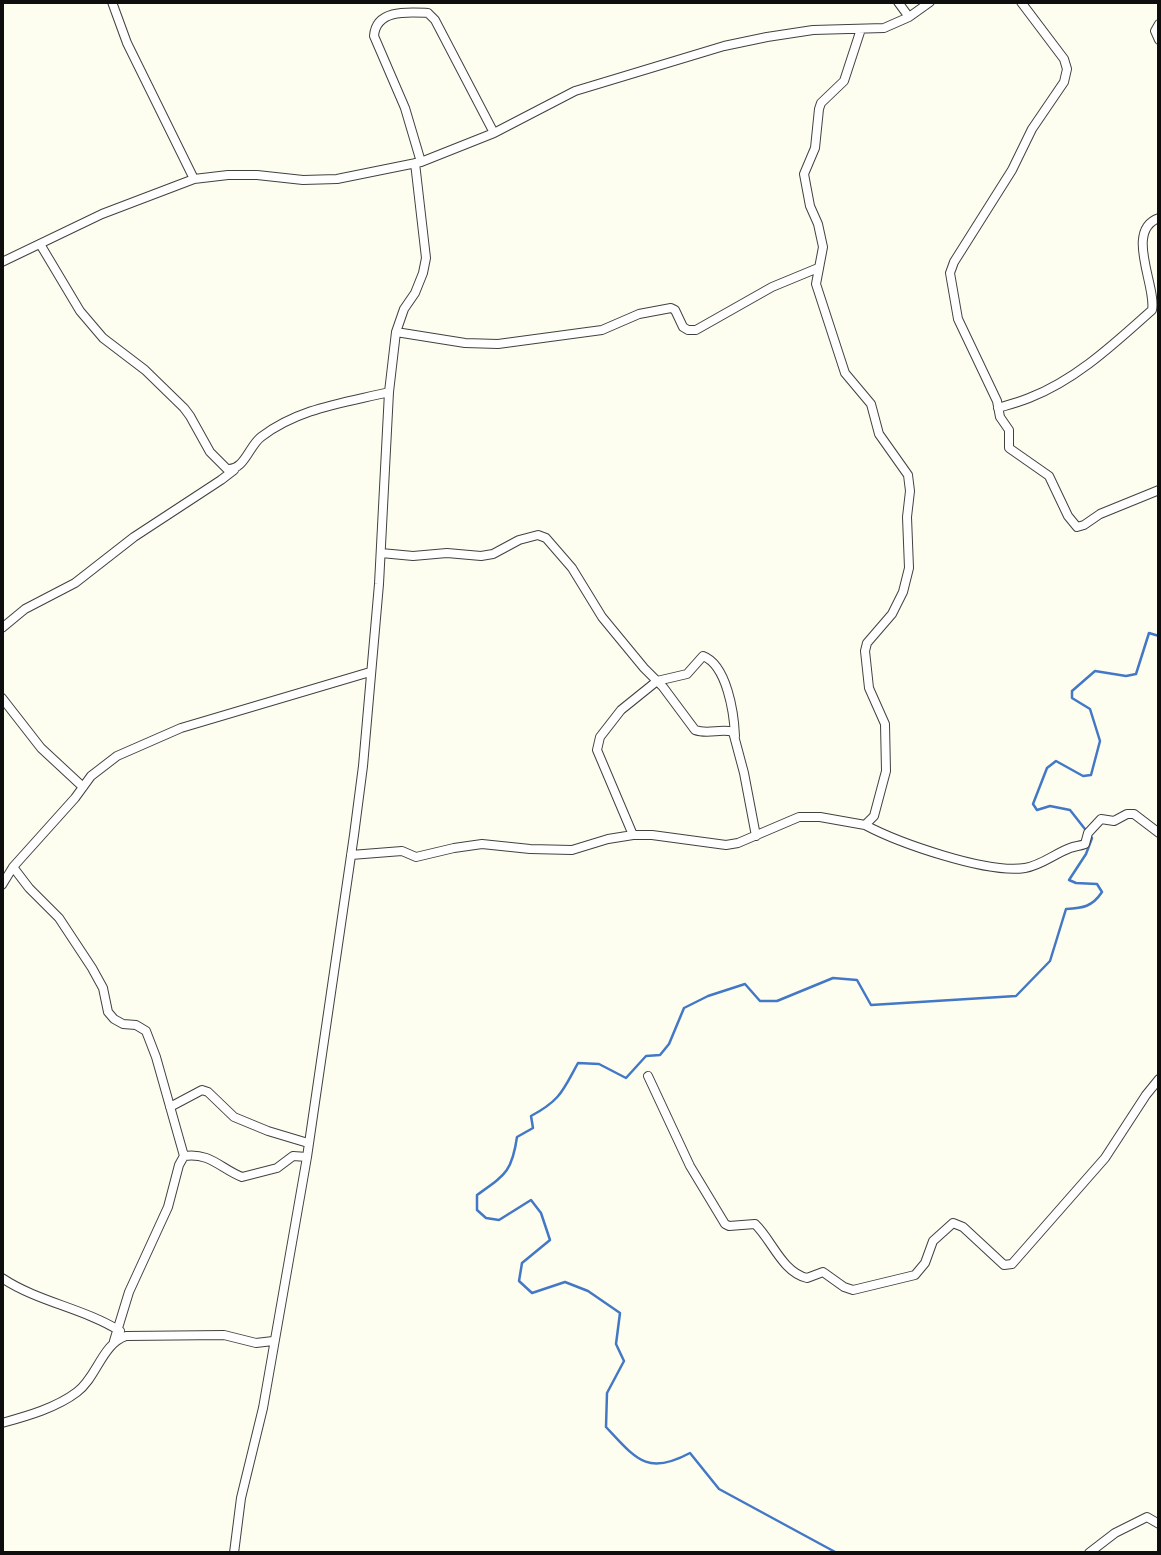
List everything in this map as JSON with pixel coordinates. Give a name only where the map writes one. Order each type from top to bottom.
[{"type":"street","points":[[112,2],[127,43],[194,180]]},
{"type":"street","points":[[898,2],[909,17]]},
{"type":"street","points":[[2,262],[102,214],[194,180],[247,175],[303,180],[337,179],[418,162],[494,133],[575,92],[724,46],[813,30],[884,28],[909,17],[930,2]]},
{"type":"street","points":[[1021,2],[1065,59],[1067,69],[1064,82],[1032,129],[1012,170],[950,273],[958,319],[976,353],[1000,418],[1009,430],[1009,449],[1049,476],[1068,516],[1077,527],[1100,514],[1159,490]]},
{"type":"street","points":[[234,1553],[241,1498],[262,1408],[307,1157],[363,766],[381,553],[389,391],[396,332],[404,309],[415,293],[426,258],[418,162],[405,108],[374,36],[377,25],[388,16],[399,12],[428,13],[435,20],[494,133]]},
{"type":"street","points":[[1159,24],[1155,31],[1159,40]]},
{"type":"street","points":[[861,29],[844,81],[819,109],[815,148],[804,174],[810,206],[818,224],[823,247],[816,284],[845,373],[871,404],[879,434],[908,475],[910,491],[907,517],[909,568],[903,592],[892,614],[867,643],[865,651],[869,688],[884,719],[886,771],[874,816],[864,825]]},
{"type":"street","points":[[998,408],[1029,399],[1053,387],[1108,349],[1152,310],[1144,239],[1149,223],[1159,218]]},
{"type":"street","points":[[40,244],[80,312],[103,338],[145,370],[184,408],[210,452],[228,469],[234,470]]},
{"type":"street","points":[[396,332],[465,343],[498,344],[602,330],[639,314],[671,308],[675,310],[683,327],[696,330],[772,287],[818,268]]},
{"type":"street","points":[[2,628],[25,610],[75,583],[134,537],[221,480],[239,466],[258,438],[306,411],[389,391]]},
{"type":"street","points":[[381,553],[481,556],[493,554],[519,540],[538,535],[546,538],[572,568],[602,617],[695,730],[731,731],[736,736]]},
{"type":"street","points":[[633,835],[600,760],[597,744],[621,710],[657,681],[687,674],[703,656],[713,663],[725,682],[734,716],[756,836]]},
{"type":"street","points":[[2,885],[13,867],[98,769],[117,756],[181,728],[370,671]]},
{"type":"street","points":[[2,698],[41,748],[83,787]]},
{"type":"street","points":[[351,855],[402,851],[416,857],[482,844],[572,850],[633,835],[726,845],[738,843],[799,817],[820,817],[864,825],[884,835],[959,859],[1008,869],[1027,868],[1085,844],[1088,833],[1101,819],[1114,821],[1126,814],[1135,814],[1159,833]]},
{"type":"street","points":[[2,1423],[39,1412],[76,1393],[98,1368],[114,1341],[129,1292],[168,1207],[179,1164],[184,1156],[146,1031],[136,1025],[123,1024],[108,1012],[103,988],[92,968],[59,918],[29,888],[13,867]]},
{"type":"street","points":[[648,1076],[690,1166],[725,1224],[755,1224],[795,1273],[807,1278],[824,1272],[844,1287],[853,1290],[915,1275],[925,1263],[933,1241],[953,1223],[963,1227],[1004,1265],[1012,1264],[1105,1158],[1159,1079]]},
{"type":"street","points":[[170,1107],[202,1090],[208,1092],[234,1117],[308,1143]]},
{"type":"street","points":[[184,1156],[208,1157],[243,1178],[277,1168],[293,1156],[307,1157]]},
{"type":"street","points":[[2,1278],[22,1291],[51,1300],[118,1329],[126,1336]]},
{"type":"street","points":[[114,1341],[126,1336],[224,1335],[256,1343],[273,1341]]},
{"type":"street","points":[[1089,1553],[1115,1533],[1147,1517],[1159,1524]]},
{"type":"waterway","points":[[837,1553],[719,1489],[690,1453],[675,1460],[652,1463],[643,1461],[626,1448],[606,1427],[607,1393],[624,1361],[616,1344],[620,1313],[588,1291],[565,1282],[532,1293],[519,1281],[522,1263],[550,1240],[541,1213],[531,1200],[499,1220],[486,1218],[477,1210],[477,1195],[506,1172],[513,1158],[517,1137],[533,1128],[531,1116],[555,1099],[578,1063],[599,1064],[626,1078],[646,1056],[660,1055],[669,1044],[684,1008],[708,996],[745,984],[760,1001],[777,1001],[833,978],[857,980],[871,1005],[1016,996],[1050,961],[1066,909],[1087,906],[1102,892],[1097,884],[1069,880],[1086,854],[1092,838],[1070,810],[1050,806],[1037,810],[1033,804],[1047,768],[1056,761],[1083,776],[1091,775],[1100,741],[1090,709],[1072,698],[1072,691],[1095,671],[1126,676],[1136,674],[1149,633],[1159,636]]}]
